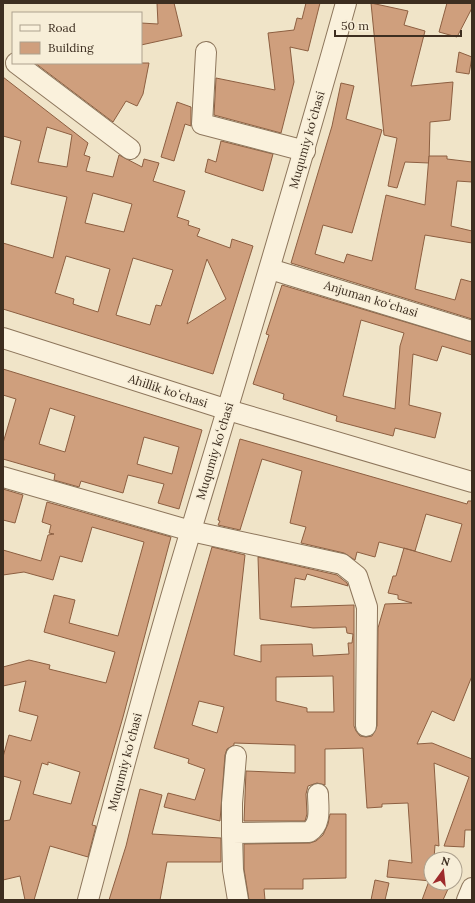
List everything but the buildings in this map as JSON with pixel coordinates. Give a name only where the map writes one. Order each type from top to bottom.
[{"type":"street","name":"Muqumiy koʻchasi","points":[[88,900],[134,729],[191,531],[305,151],[346,3]]},
{"type":"street","points":[[206,52],[202,124],[305,151]]},
{"type":"street","points":[[3,53],[12,60]]},
{"type":"street","points":[[17,64],[130,149]]},
{"type":"street","name":"Anjuman koʻchasi","points":[[270,269],[472,331]]},
{"type":"street","name":"Ahillik koʻchasi","points":[[3,338],[228,410],[472,482]]},
{"type":"street","points":[[3,477],[191,531],[342,564],[357,576],[367,607],[366,726]]},
{"type":"street","points":[[236,756],[232,803],[232,833],[233,870],[238,900]]},
{"type":"street","points":[[232,833],[309,832],[314,829],[318,822],[318,794]]},
{"type":"street","points":[[467,900],[472,888]]}]
